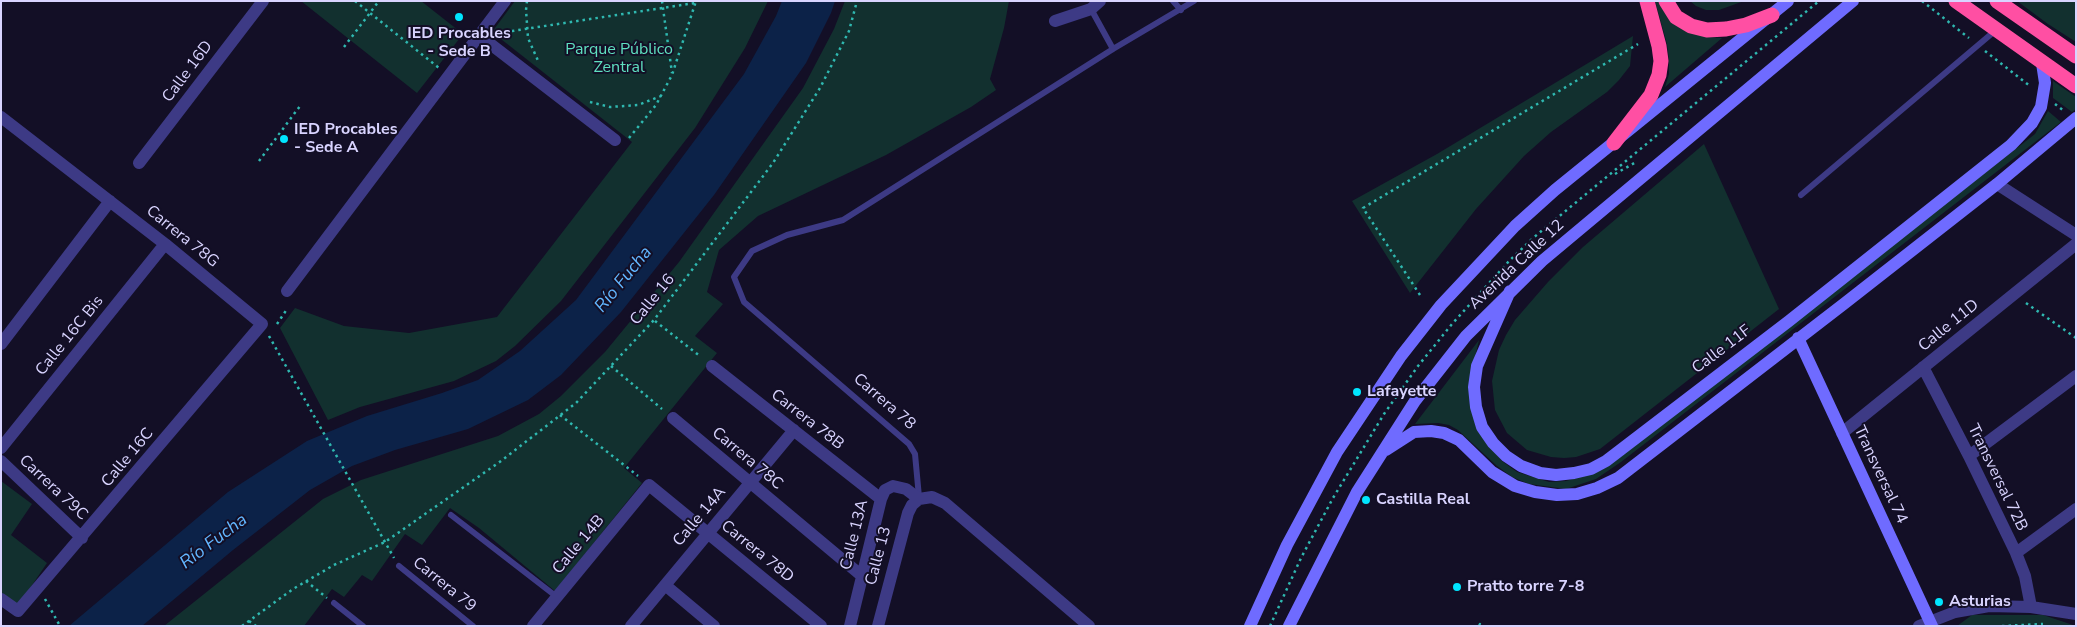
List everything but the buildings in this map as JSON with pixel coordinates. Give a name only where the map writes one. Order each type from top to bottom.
[{"type":"highway","points":[[1666,1],[1676,17],[1691,26],[1707,30],[1746,25],[1772,15]]},
{"type":"highway","points":[[1956,1],[2076,86]]},
{"type":"highway","points":[[1996,1],[2076,56]]},
{"type":"highway","points":[[1614,143],[1651,95],[1659,75],[1661,61],[1659,46],[1647,2]]},
{"type":"street","name":"Calle 16D","points":[[139,163],[263,1]]},
{"type":"street","points":[[287,292],[505,1]]},
{"type":"street","name":"Avenida Calle 12","points":[[1250,626],[1287,545],[1337,452],[1401,356],[1441,305],[1515,226],[1555,190],[1788,1]]},
{"type":"street","name":"Avenida Calle 12","points":[[1289,626],[1357,492],[1432,378],[1466,336],[1510,291],[1581,228],[1853,1]]},
{"type":"street","points":[[1055,21],[1096,5]]},
{"type":"street","points":[[480,36],[621,141]]},
{"type":"street","name":"Calle 11F","points":[[1510,291],[1477,366],[1474,387],[1476,408],[1482,427],[1499,450],[1521,466],[1540,473],[1556,475],[1590,469],[1606,461],[2012,145],[2032,123],[2041,106],[2045,83],[2042,63]]},
{"type":"street","name":"Carrera 78G","points":[[1,117],[165,244],[262,324]]},
{"type":"street","points":[[1384,452],[1414,432],[1431,431],[1444,433],[1459,440],[1492,472],[1515,486],[1535,492],[1557,495],[1577,494],[1598,488],[1618,478],[1996,184],[2076,118]]},
{"type":"street","points":[[1996,184],[2076,235]]},
{"type":"street","points":[[1,344],[110,201]]},
{"type":"street","name":"Calle 16C Bis","points":[[1,448],[165,244]]},
{"type":"street","name":"Calle 11D","points":[[1842,433],[2076,244]]},
{"type":"street","name":"Calle 16C","points":[[1,599],[18,611],[262,324]]},
{"type":"street","name":"Transversal 74","points":[[1798,338],[1927,624]]},
{"type":"street","name":"Carrera 78B","points":[[712,366],[881,499]]},
{"type":"street","name":"Transversal 72B","points":[[1923,367],[1970,456],[2016,553],[2025,576],[2031,607]]},
{"type":"street","points":[[1970,456],[2076,376]]},
{"type":"street","name":"Carrera 78C","points":[[673,418],[862,576]]},
{"type":"street","name":"Calle 14A","points":[[631,626],[794,430]]},
{"type":"street","name":"Carrera 79C","points":[[1,461],[82,538]]},
{"type":"street","name":"Carrera 78D","points":[[650,485],[821,626]]},
{"type":"street","name":"Calle 14B","points":[[533,626],[650,485]]},
{"type":"street","name":"Calle 13A","points":[[850,626],[881,499],[885,490],[893,486],[906,489],[919,498]]},
{"type":"street","points":[[919,498],[932,498],[945,502],[1089,626]]},
{"type":"street","name":"Calle 13","points":[[878,626],[908,513],[912,505],[919,498]]},
{"type":"street","points":[[2016,553],[2076,509]]},
{"type":"street","points":[[665,585],[714,626]]},
{"type":"street","points":[[1927,624],[1970,609],[2011,605],[2076,614]]},
{"type":"lane","points":[[1173,1],[1181,10]]},
{"type":"lane","points":[[1096,5],[1112,49],[1194,1]]},
{"type":"lane","points":[[1801,195],[1996,30]]},
{"type":"lane","name":"Carrera 78","points":[[919,498],[915,454],[909,444],[744,302],[734,277],[752,251],[787,235],[842,220],[1112,49]]},
{"type":"lane","points":[[451,515],[557,596]]},
{"type":"lane","name":"Carrera 79","points":[[399,566],[473,626]]},
{"type":"lane","points":[[334,603],[363,626]]},
{"type":"path","points":[[355,1],[444,72]]},
{"type":"path","points":[[344,47],[379,1]]},
{"type":"path","points":[[528,1],[526,10],[528,38],[540,64]]},
{"type":"path","points":[[662,1],[672,75]]},
{"type":"path","name":"Calle 16","points":[[385,542],[501,461],[576,403],[654,320],[773,163],[824,80],[849,31],[857,1]]},
{"type":"path","points":[[1610,176],[1819,1]]},
{"type":"path","points":[[496,34],[696,2],[672,75],[661,96],[656,105],[621,141]]},
{"type":"path","points":[[1420,295],[1363,208],[1638,44]]},
{"type":"path","points":[[582,100],[610,107],[638,105],[661,96]]},
{"type":"path","points":[[259,161],[300,106]]},
{"type":"path","points":[[2014,295],[2076,338]]},
{"type":"path","points":[[269,336],[286,309]]},
{"type":"path","points":[[654,320],[712,366]]},
{"type":"path","points":[[262,324],[399,566]]},
{"type":"path","points":[[611,366],[673,418]]},
{"type":"path","points":[[560,415],[650,485]]},
{"type":"path","points":[[242,626],[334,565],[385,542]]},
{"type":"path","points":[[306,582],[334,603]]},
{"type":"path","points":[[38,588],[60,626]]},
{"type":"path","points":[[249,621],[256,626]]},
{"type":"path","points":[[2002,626],[2046,624]]},
{"type":"green space","points":[[301,1],[421,1],[463,34],[417,93]]},
{"type":"green space","name":"Parque Público Zentral","points":[[515,1],[768,1],[745,48],[695,128],[561,301],[515,346],[496,361],[454,381],[360,407],[328,420],[280,328],[295,308],[344,326],[409,333],[497,317],[632,142],[492,32]]},
{"type":"green space","points":[[845,1],[1009,1],[1004,28],[990,79],[996,90],[971,107],[886,155],[758,216],[719,250],[707,292],[723,304],[695,336],[717,353],[624,468],[642,483],[555,591],[479,528],[450,508],[422,545],[405,534],[372,581],[362,575],[344,597],[332,589],[304,626],[164,626],[323,499],[361,480],[498,436],[539,414],[561,396],[605,352],[679,262],[803,88],[834,29]]},
{"type":"green space","points":[[1655,1],[1660,1],[1708,37],[1722,38],[1665,87],[1669,74],[1669,60],[1667,44]]},
{"type":"green space","points":[[1690,1],[1744,1],[1719,10],[1706,10]]},
{"type":"green space","points":[[2017,1],[2076,1],[2076,42],[2048,24]]},
{"type":"green space","points":[[1633,36],[1630,66],[1619,80],[1607,92],[1551,132],[1524,156],[1476,209],[1410,293],[1352,201],[1437,154]]},
{"type":"green space","points":[[2053,81],[2076,97],[2076,109],[2072,112],[2053,98]]},
{"type":"green space","points":[[2048,111],[2061,122],[1621,462],[1596,479],[1566,489],[1529,484],[1512,477],[1497,466],[1458,430],[1449,425],[1438,423],[1415,424],[1479,340],[1471,375],[1483,437],[1502,461],[1517,472],[1549,482],[1566,481],[1594,473],[1619,458],[2035,134]]},
{"type":"green space","points":[[1704,144],[1779,309],[1600,449],[1576,457],[1564,458],[1551,457],[1527,450],[1507,433],[1495,410],[1492,381],[1499,350],[1506,335],[1515,320],[1548,282],[1583,247]]},
{"type":"green space","points":[[1,481],[32,504],[11,535],[47,563],[18,606],[1,594]]},
{"type":"green space","points":[[1972,615],[2043,615],[2076,626],[1957,626]]},
{"type":"water","name":"Río Fucha","points":[[782,1],[835,1],[806,63],[714,195],[621,312],[561,375],[528,400],[468,429],[395,450],[352,466],[310,490],[233,550],[142,626],[69,626],[228,492],[307,441],[367,416],[478,380],[520,351],[576,300],[744,74],[776,16]]},
{"type":"place","name":"IED Procables - Sede B","points":[[459,17]]},
{"type":"place","name":"IED Procables - Sede A","points":[[284,139]]},
{"type":"place","name":"Lafayette","points":[[1357,392]]},
{"type":"place","name":"Castilla Real","points":[[1366,500]]},
{"type":"place","name":"Pratto torre 7-8","points":[[1457,587]]},
{"type":"place","name":"Asturias","points":[[1939,602]]}]
